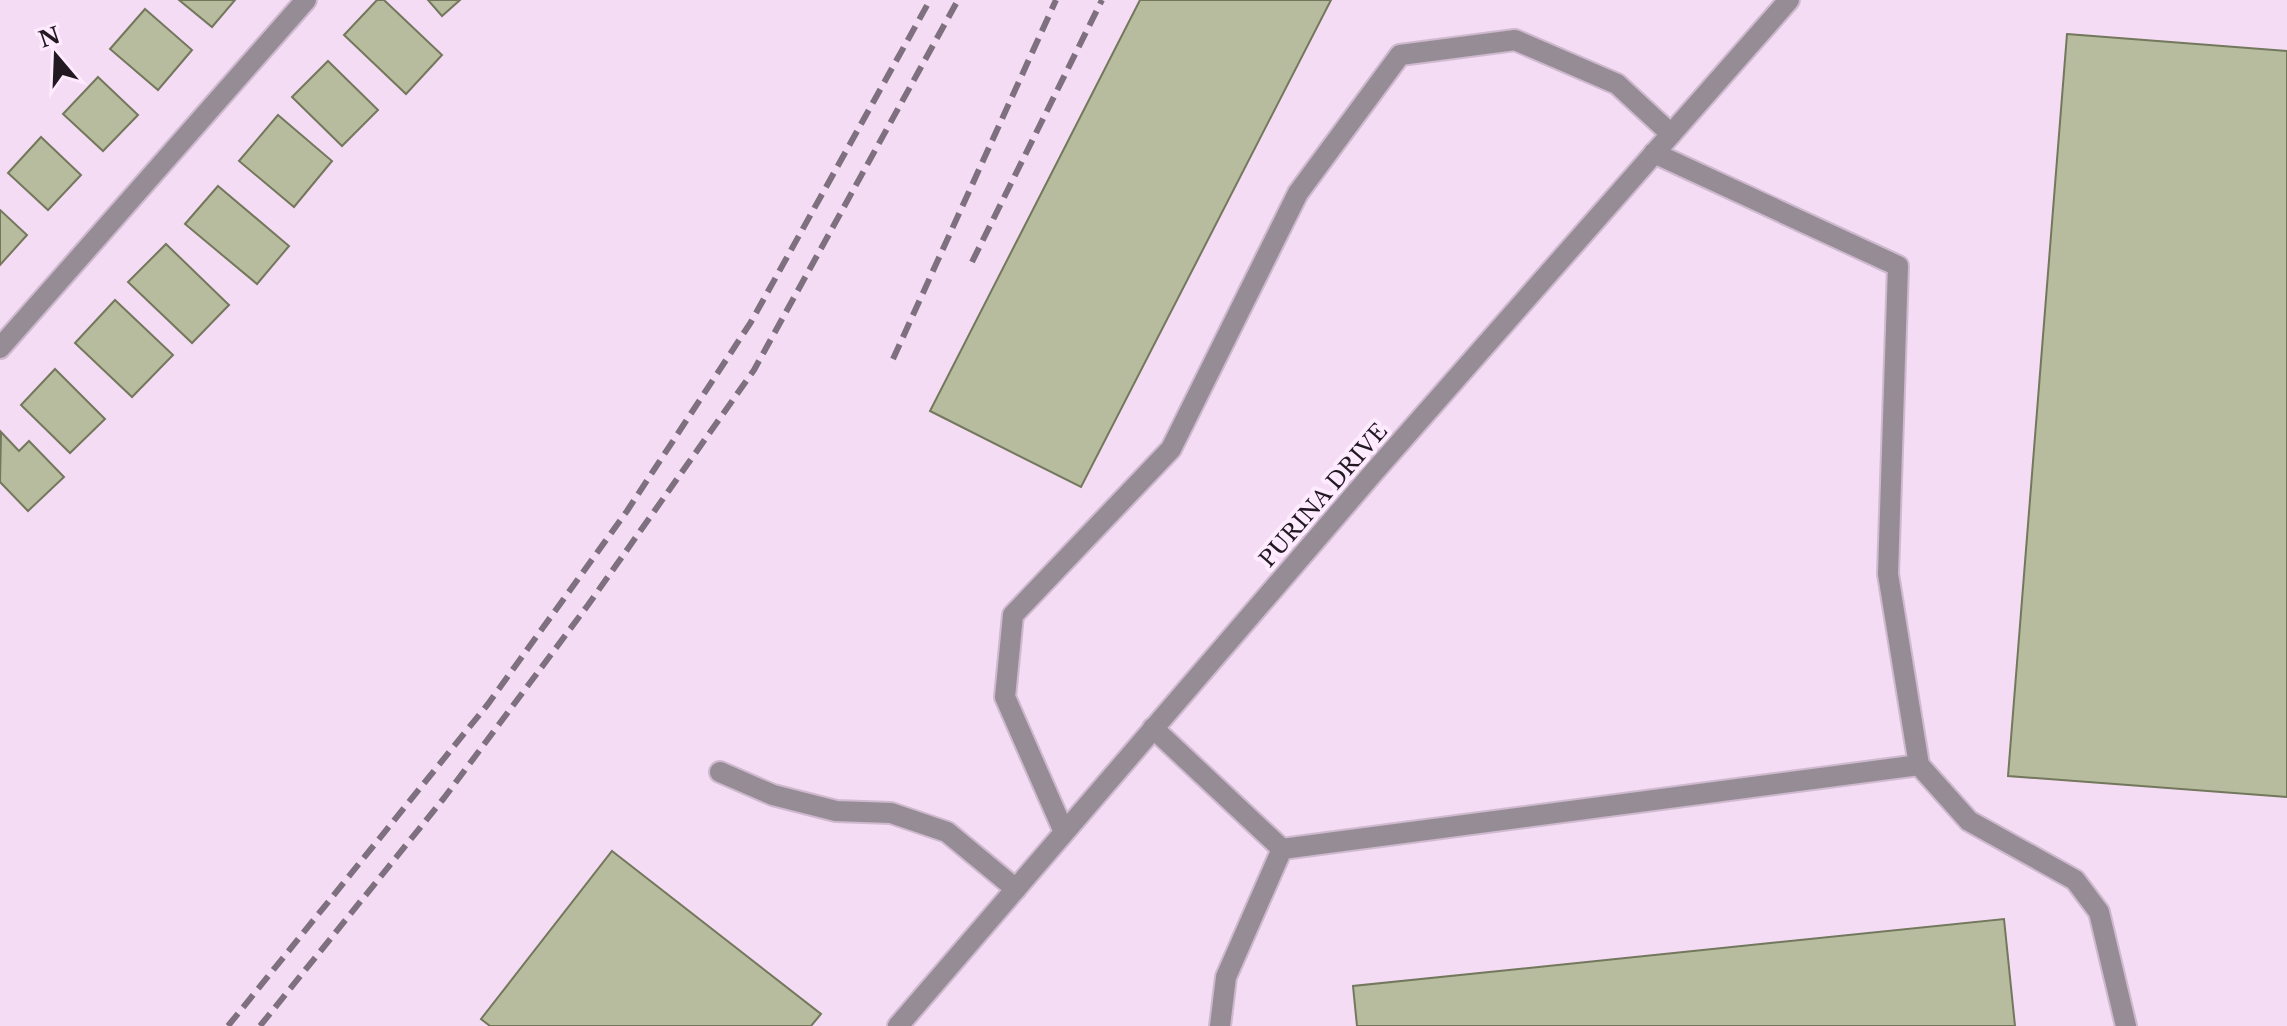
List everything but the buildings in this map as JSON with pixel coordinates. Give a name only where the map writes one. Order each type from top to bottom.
[{"type":"street","points":[[0,348],[306,0]]},
{"type":"street","name":"PURINA DRIVE","points":[[898,1026],[1364,483],[1789,0]]},
{"type":"street","points":[[1064,832],[1005,697],[1013,615],[1171,449],[1298,193],[1400,55],[1515,40],[1617,84],[1671,134]]},
{"type":"street","points":[[1654,153],[1898,266],[1888,574],[1919,765],[1969,821],[2075,880],[2099,912],[2126,1026]]},
{"type":"street","points":[[1153,728],[1282,849]]},
{"type":"street","points":[[1282,849],[1919,765]]},
{"type":"street","points":[[720,772],[773,795],[836,811],[891,813],[947,832],[1016,889]]},
{"type":"street","points":[[1220,1026],[1226,977],[1282,849]]},
{"type":"railway","points":[[228,1026],[488,704],[627,511],[751,322],[930,0]]},
{"type":"railway","points":[[260,1026],[444,798],[588,605],[754,370],[958,0]]},
{"type":"railway","points":[[893,359],[1056,0]]},
{"type":"railway","points":[[972,262],[1102,0]]}]
